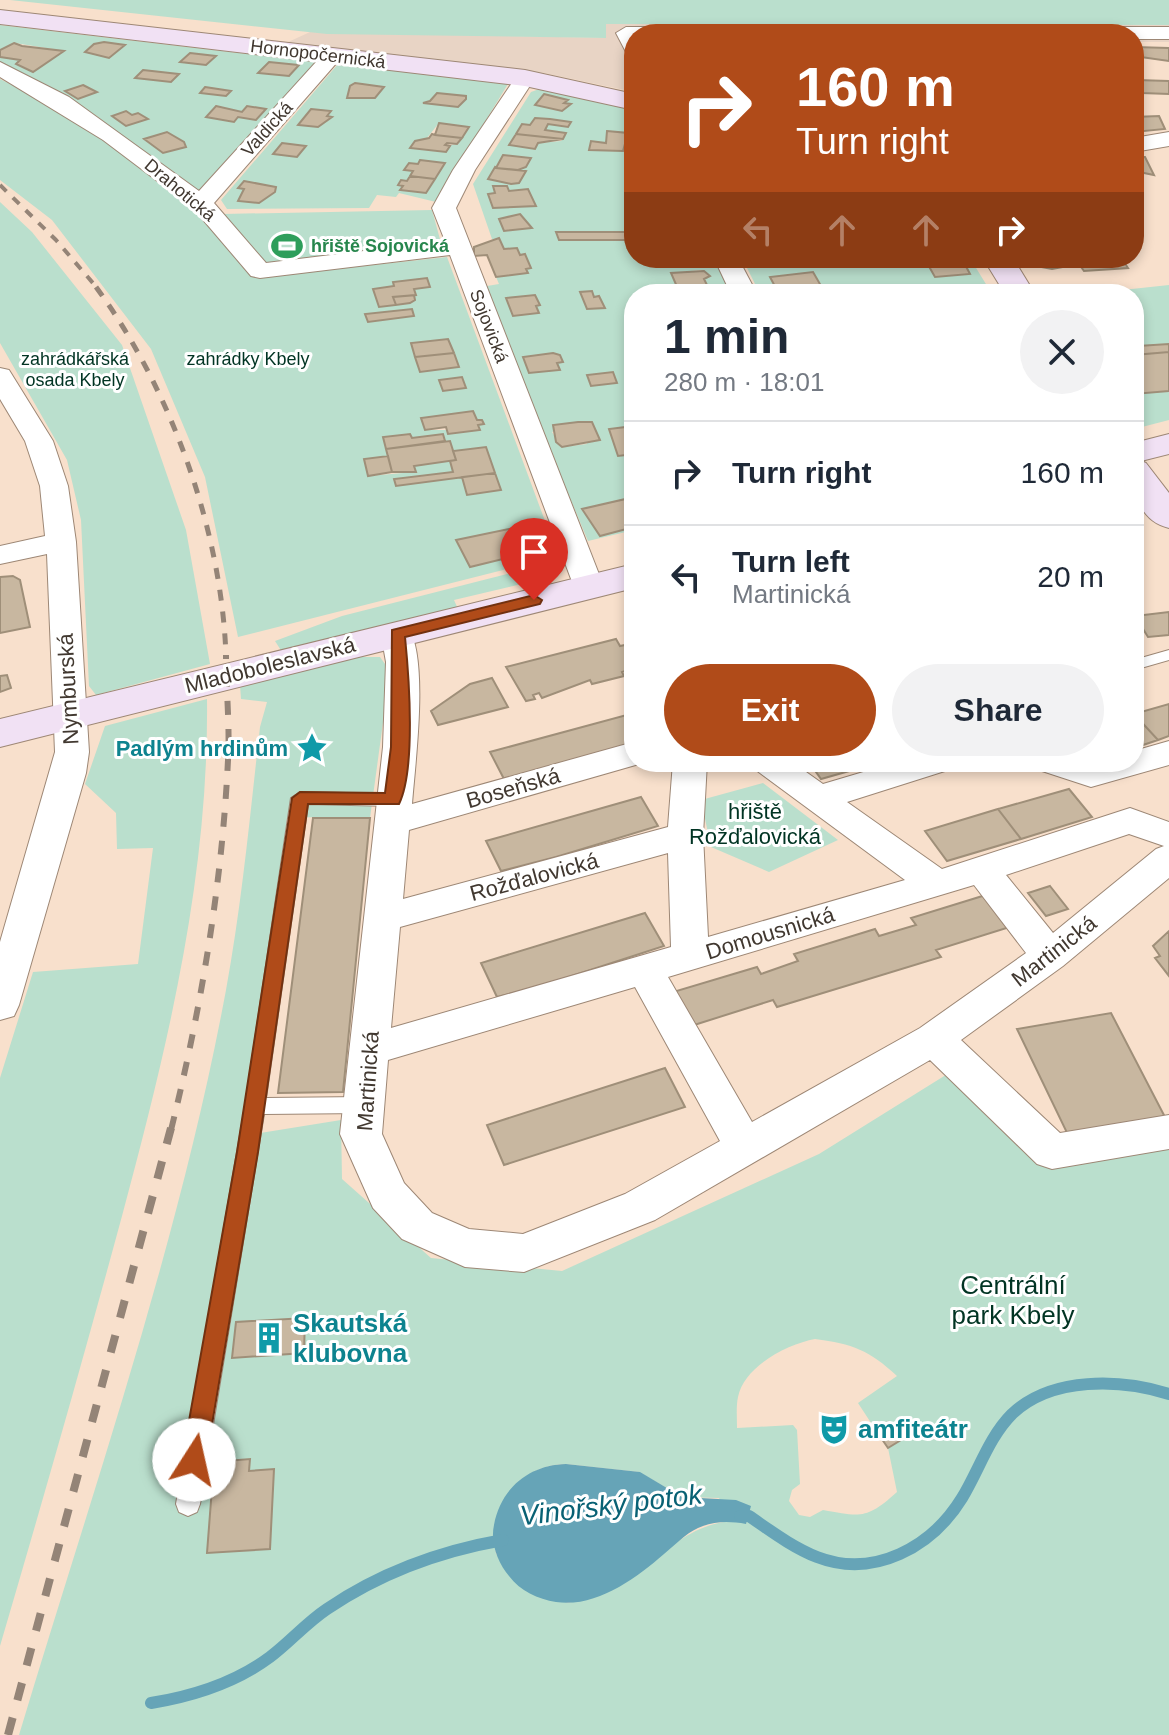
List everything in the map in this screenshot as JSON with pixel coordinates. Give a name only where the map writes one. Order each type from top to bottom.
[{"type":"street","name":"Hornopočernická","points":[[0,17],[525,78],[624,100]]},
{"type":"street","points":[[1144,33],[1169,33]]},
{"type":"street","name":"Valdická","points":[[201,203],[333,55]]},
{"type":"street","name":"Drahotická","points":[[0,68],[61,102],[111,135],[201,203],[260,271],[459,247]]},
{"type":"street","name":"Sojovická","points":[[525,78],[464,170],[444,208],[589,587]]},
{"type":"street","points":[[1144,143],[1169,139]]},
{"type":"street","name":"Nymburská","points":[[0,376],[39,441],[54,486],[61,542],[72,752],[69,773],[0,1005]]},
{"type":"street","points":[[1144,450],[1169,444]]},
{"type":"street","points":[[1144,483],[1169,517]]},
{"type":"street","points":[[0,555],[61,542]]},
{"type":"street","name":"Mladoboleslavská","points":[[0,733],[624,578]]},
{"type":"street","name":"Martinická","points":[[397,634],[402,662],[401,701],[384,918],[361,1134],[388,1195],[417,1226],[465,1248],[524,1253],[640,1207],[746,1149],[934,1039],[1050,956],[1169,858]]},
{"type":"street","points":[[1144,760],[1169,753]]},
{"type":"street","name":"Boseňská","points":[[392,811],[624,756]]},
{"type":"street","points":[[689,772],[685,835],[690,957]]},
{"type":"street","points":[[782,772],[937,884]]},
{"type":"street","points":[[819,798],[904,772]]},
{"type":"street","points":[[1082,772],[1091,775],[1130,821],[1169,835]]},
{"type":"street","points":[[1091,775],[1102,772]]},
{"type":"street","name":"Domousnická","points":[[369,1050],[937,884],[1130,821]]},
{"type":"street","name":"Rožďalovická","points":[[384,918],[685,835]]},
{"type":"street","points":[[982,870],[1050,956]]},
{"type":"street","points":[[645,970],[746,1149]]},
{"type":"street","points":[[934,1039],[1052,1152],[1169,1132]]},
{"type":"lane","points":[[1144,662],[1169,655]]},
{"type":"lane","points":[[188,1504],[255,1106],[300,798],[392,811]]},
{"type":"lane","points":[[255,1106],[364,1105]]},
{"type":"shaded area","points":[[606,24],[624,24],[624,90],[544,73],[286,43],[310,32],[605,38]]},
{"type":"shaded area","points":[[1144,25],[1169,25],[1169,42],[1144,42]]},
{"type":"green space","points":[[10,0],[1169,0],[1169,25],[606,24],[606,38],[327,34]]},
{"type":"green space","points":[[0,25],[316,62],[204,191],[195,191],[95,115],[0,63],[0,57],[20,60],[16,64],[33,72],[64,51],[15,43],[0,50]]},
{"type":"green space","points":[[338,64],[508,84],[436,202],[399,193],[396,197],[377,195],[369,208],[227,209],[221,200]],"holes":[[[439,123],[468,127],[458,144],[418,149]],[[421,160],[445,163],[426,193],[401,190],[401,180],[407,181],[413,171],[404,170],[409,163],[418,164]]]},
{"type":"green space","name":"zahrádky Kbely","points":[[0,79],[66,112],[194,204],[261,277],[447,257],[558,556],[238,637],[205,477],[151,349],[52,220],[0,180]],"holes":[[[426,278],[430,287],[414,289],[415,299],[379,307],[373,289],[394,286],[393,282]],[[448,339],[458,367],[415,357],[411,344]],[[473,411],[477,420],[482,420],[484,424],[478,425],[479,430],[425,430],[422,418]],[[410,434],[412,438],[442,434],[445,441],[450,441],[453,451],[486,447],[500,490],[468,494],[462,477],[396,485],[395,479],[453,472],[450,461],[414,466],[415,472],[368,476],[364,459],[388,456],[384,437]],[[514,529],[522,552],[519,555],[471,567],[457,540]]]},
{"type":"green space","points":[[542,88],[624,108],[624,268],[721,268],[728,284],[706,284],[704,279],[710,275],[701,270],[672,273],[676,284],[624,284],[624,428],[609,430],[618,455],[624,455],[624,500],[582,510],[600,535],[624,529],[624,532],[588,541],[481,287],[499,284],[496,277],[528,272],[526,269],[531,268],[525,255],[520,255],[517,248],[504,249],[499,239],[492,239],[473,184],[531,92]],"holes":[[[535,118],[570,122],[568,126],[548,124],[545,130],[563,139],[561,141],[538,143],[534,149],[510,145],[522,124],[530,125]],[[503,155],[531,158],[518,170],[525,171],[510,184],[489,179]],[[493,186],[506,186],[509,191],[535,205],[494,207],[488,194],[495,193]],[[577,422],[587,444],[562,447],[552,432],[555,431],[554,425]]]},
{"type":"green space","name":"zahrádkářská osada Kbely","points":[[0,202],[32,232],[122,345],[186,530],[210,664],[96,695],[89,686],[81,520],[67,460],[0,343]]},
{"type":"green space","points":[[432,210],[441,243],[265,264],[223,214]]},
{"type":"green space","points":[[747,268],[930,268],[936,277],[970,274],[967,268],[976,268],[986,284],[819,284],[813,272],[771,277],[774,284],[755,284]]},
{"type":"green space","points":[[1169,285],[1169,344],[1144,346],[1144,288]]},
{"type":"green space","points":[[1169,391],[1169,420],[1144,426],[1144,393]]},
{"type":"green space","points":[[562,560],[564,565],[534,581],[454,600],[458,609],[282,652],[275,641],[342,616]]},
{"type":"green space","name":"Centrální park Kbely","points":[[358,657],[380,657],[390,671],[370,818],[287,817],[248,1135],[341,1120],[342,1179],[431,1258],[562,1271],[819,1154],[949,1073],[1049,1167],[1169,1147],[1169,1735],[19,1735],[133,1365],[207,1085],[232,957],[260,727],[267,702],[241,699],[240,685]],"holes":[[[305,1318],[304,1353],[233,1357],[236,1322]],[[815,1339],[850,1346],[869,1354],[897,1376],[858,1403],[875,1429],[888,1422],[901,1440],[888,1448],[897,1492],[863,1514],[823,1510],[810,1517],[799,1515],[789,1501],[792,1490],[800,1484],[797,1430],[793,1425],[737,1428],[738,1397],[749,1376],[780,1351]],[[249,1459],[249,1471],[274,1470],[270,1549],[207,1553],[214,1462]],[[566,1464],[639,1472],[682,1497],[719,1498],[732,1521],[710,1525],[690,1534],[614,1587],[567,1603],[496,1554],[497,1521],[510,1492],[533,1472]]]},
{"type":"green space","points":[[207,699],[201,830],[170,1024],[122,1216],[0,1646],[0,1078],[33,972],[138,964],[153,848],[117,849],[116,813],[85,784],[105,726]]},
{"type":"green space","name":"hřiště Rožďalovická","points":[[763,783],[838,840],[769,872],[711,847],[701,800]]},
{"type":"water","points":[[566,1464],[640,1472],[682,1497],[736,1500],[751,1506],[746,1524],[721,1522],[698,1528],[641,1573],[600,1596],[571,1603],[543,1599],[518,1586],[505,1571],[494,1546],[494,1525],[503,1500],[519,1481],[540,1469]]},
{"type":"building","points":[[14,43],[64,51],[33,72],[16,64],[20,60],[0,57],[0,50]]},
{"type":"building","points":[[94,44],[125,45],[109,58],[85,52]]},
{"type":"building","points":[[1144,47],[1169,48],[1169,61],[1144,57]]},
{"type":"building","points":[[190,53],[216,56],[206,65],[180,62]]},
{"type":"building","points":[[269,62],[299,65],[289,76],[258,73]]},
{"type":"building","points":[[143,70],[179,74],[171,82],[135,78]]},
{"type":"building","points":[[1144,80],[1169,81],[1169,94],[1144,93]]},
{"type":"building","points":[[355,83],[384,87],[375,98],[347,98],[350,86]]},
{"type":"building","points":[[83,85],[97,92],[78,99],[65,91]]},
{"type":"building","points":[[205,87],[231,91],[226,96],[200,93]]},
{"type":"building","points":[[437,93],[466,96],[466,99],[458,107],[423,103],[430,101]]},
{"type":"building","points":[[544,94],[568,100],[564,103],[571,104],[562,111],[535,105]]},
{"type":"building","points":[[216,106],[242,112],[247,106],[266,109],[256,120],[238,117],[234,122],[206,117]]},
{"type":"building","points":[[311,109],[331,111],[327,116],[332,117],[318,127],[298,125]]},
{"type":"building","points":[[126,111],[148,119],[126,126],[112,116]]},
{"type":"building","points":[[1159,116],[1165,129],[1144,131],[1144,117]]},
{"type":"building","points":[[535,118],[571,122],[568,127],[548,124],[545,130],[566,133],[563,139],[516,134],[522,124],[530,125]]},
{"type":"building","points":[[439,123],[469,127],[462,138],[435,135]]},
{"type":"building","points":[[607,131],[624,133],[623,151],[589,150],[591,141],[606,143]]},
{"type":"building","points":[[167,132],[184,142],[186,147],[163,153],[144,139]]},
{"type":"building","points":[[432,134],[462,138],[457,144],[447,143],[445,145],[450,146],[446,152],[410,148],[415,141],[429,138]]},
{"type":"building","points":[[516,134],[563,139],[538,143],[535,149],[509,145]]},
{"type":"building","points":[[282,143],[306,146],[297,157],[273,154]]},
{"type":"building","points":[[503,155],[531,158],[526,167],[518,170],[496,168]]},
{"type":"building","points":[[1144,157],[1145,157],[1154,175],[1144,173]]},
{"type":"building","points":[[420,160],[445,163],[435,179],[410,176],[413,171],[404,170],[409,163],[418,164]]},
{"type":"building","points":[[495,167],[526,171],[519,183],[511,184],[488,179]]},
{"type":"building","points":[[410,176],[435,179],[426,193],[400,190],[403,186],[398,185],[401,180],[407,181]]},
{"type":"building","points":[[244,181],[276,187],[275,192],[259,203],[238,201],[244,189],[238,188]]},
{"type":"building","points":[[493,186],[507,186],[509,191],[528,189],[536,206],[493,208],[488,194],[495,193]]},
{"type":"building","points":[[520,214],[532,228],[504,231],[499,219]]},
{"type":"building","points":[[556,232],[624,232],[624,240],[559,240]]},
{"type":"building","points":[[499,238],[504,249],[517,248],[520,255],[525,254],[531,268],[526,269],[528,273],[496,277],[487,255],[474,256],[474,247]]},
{"type":"building","points":[[930,268],[967,268],[970,274],[935,277]]},
{"type":"building","points":[[1082,268],[1128,268],[1084,271]]},
{"type":"building","points":[[704,271],[710,276],[704,279],[706,284],[676,284],[671,273]]},
{"type":"building","points":[[813,272],[820,284],[774,284],[770,277]]},
{"type":"building","points":[[427,278],[430,287],[414,289],[416,295],[393,297],[396,305],[379,307],[373,289],[394,286],[393,282]]},
{"type":"building","points":[[592,291],[594,297],[599,296],[605,308],[587,309],[580,292]]},
{"type":"building","points":[[414,295],[415,300],[410,303],[396,305],[393,297]]},
{"type":"building","points":[[535,295],[540,305],[536,306],[539,313],[513,316],[506,298]]},
{"type":"building","points":[[412,309],[414,316],[368,322],[365,314]]},
{"type":"building","points":[[448,339],[454,353],[415,357],[411,343]]},
{"type":"building","points":[[1169,344],[1169,352],[1144,354],[1144,346]]},
{"type":"building","points":[[1169,352],[1169,391],[1144,393],[1144,354]]},
{"type":"building","points":[[454,353],[459,367],[420,372],[415,357]]},
{"type":"building","points":[[560,355],[563,362],[557,363],[560,370],[529,373],[523,357]]},
{"type":"building","points":[[613,372],[617,383],[591,386],[587,375]]},
{"type":"building","points":[[462,377],[466,388],[443,391],[439,380]]},
{"type":"building","points":[[473,411],[477,420],[482,420],[484,424],[478,425],[480,430],[448,434],[446,427],[425,430],[421,418]]},
{"type":"building","points":[[592,422],[600,440],[562,447],[556,442],[553,425]]},
{"type":"building","points":[[624,427],[624,455],[618,456],[609,429]]},
{"type":"building","points":[[410,434],[412,438],[443,434],[445,441],[386,449],[383,437]]},
{"type":"building","points":[[450,441],[456,460],[414,466],[416,472],[392,472],[386,449]]},
{"type":"building","points":[[486,447],[495,473],[396,486],[394,479],[453,472],[450,461],[456,460],[453,451]]},
{"type":"building","points":[[388,456],[392,472],[368,476],[364,459]]},
{"type":"building","points":[[495,473],[501,490],[467,495],[462,477]]},
{"type":"building","points":[[624,499],[624,530],[600,536],[582,509]]},
{"type":"building","points":[[514,528],[522,552],[519,555],[470,567],[456,540]]},
{"type":"building","points":[[13,576],[20,580],[30,627],[0,633],[0,577]]},
{"type":"building","points":[[1169,612],[1169,635],[1148,637],[1144,631],[1144,615]]},
{"type":"building","points":[[616,639],[620,646],[624,645],[624,676],[592,684],[590,680],[542,698],[539,693],[533,695],[535,699],[526,701],[506,667]]},
{"type":"building","points":[[7,675],[11,688],[0,692],[0,676]]},
{"type":"building","points":[[492,678],[508,707],[438,725],[431,711],[470,684]]},
{"type":"building","points":[[1169,704],[1169,736],[1158,740],[1144,725],[1144,711]]},
{"type":"building","points":[[624,716],[624,747],[504,779],[490,752]]},
{"type":"building","points":[[1144,725],[1158,740],[1144,745]]},
{"type":"building","points":[[816,772],[846,772],[821,779]]},
{"type":"building","points":[[1069,789],[1092,817],[1021,839],[998,809]]},
{"type":"building","points":[[641,797],[658,826],[556,857],[501,871],[486,841]]},
{"type":"building","points":[[998,809],[1021,839],[947,861],[925,831]]},
{"type":"building","points":[[313,818],[370,818],[343,1092],[278,1093]]},
{"type":"building","points":[[1050,886],[1068,909],[1046,916],[1028,893]]},
{"type":"building","points":[[989,894],[1013,926],[936,950],[941,957],[777,1007],[773,1000],[691,1026],[673,992],[757,967],[761,974],[798,961],[794,954],[875,929],[879,936],[916,925],[911,918]]},
{"type":"building","points":[[645,913],[664,946],[541,986],[497,997],[481,963]]},
{"type":"building","points":[[1169,931],[1169,976],[1155,958],[1160,956],[1153,946]]},
{"type":"building","points":[[1111,1013],[1166,1119],[1069,1137],[1017,1029]]},
{"type":"building","points":[[665,1068],[685,1107],[504,1165],[487,1125]]},
{"type":"building","name":"Skautská klubovna","points":[[305,1318],[304,1353],[232,1358],[236,1322]]},
{"type":"building","points":[[888,1422],[901,1440],[888,1448],[875,1429]]},
{"type":"building","points":[[250,1459],[249,1471],[274,1469],[270,1549],[207,1553],[214,1462]]},
{"type":"waterway","name":"Vinořský potok","points":[[740,1516],[749,1516],[790,1544],[817,1557],[838,1563],[880,1561],[918,1544],[949,1516],[997,1433],[1012,1414],[1028,1402],[1047,1393],[1088,1384],[1130,1385],[1169,1394]]},
{"type":"waterway","name":"Vinořský potok","points":[[151,1703],[183,1697],[243,1674],[270,1657],[327,1609],[389,1574],[456,1550],[503,1540]]},
{"type":"railway","points":[[0,185],[56,240],[98,289]]},
{"type":"railway","points":[[96,287],[147,370],[188,463],[215,560],[226,657]]},
{"type":"railway","points":[[171,1130],[201,993],[221,854],[228,747],[226,655]]},
{"type":"railway","points":[[8,1735],[171,1128]]},
{"type":"place","name":"hřiště Sojovická","points":[[287,246]]},
{"type":"place","name":"Padlým hrdinům","points":[[312,748]]},
{"type":"place","name":"Skautská klubovna","points":[[269,1338]]},
{"type":"place","name":"amfiteátr","points":[[834,1429]]},
{"type":"route","points":[[194,1460],[247,1152],[300,798],[393,800],[400,747],[402,662],[397,634],[534,600]]}]
